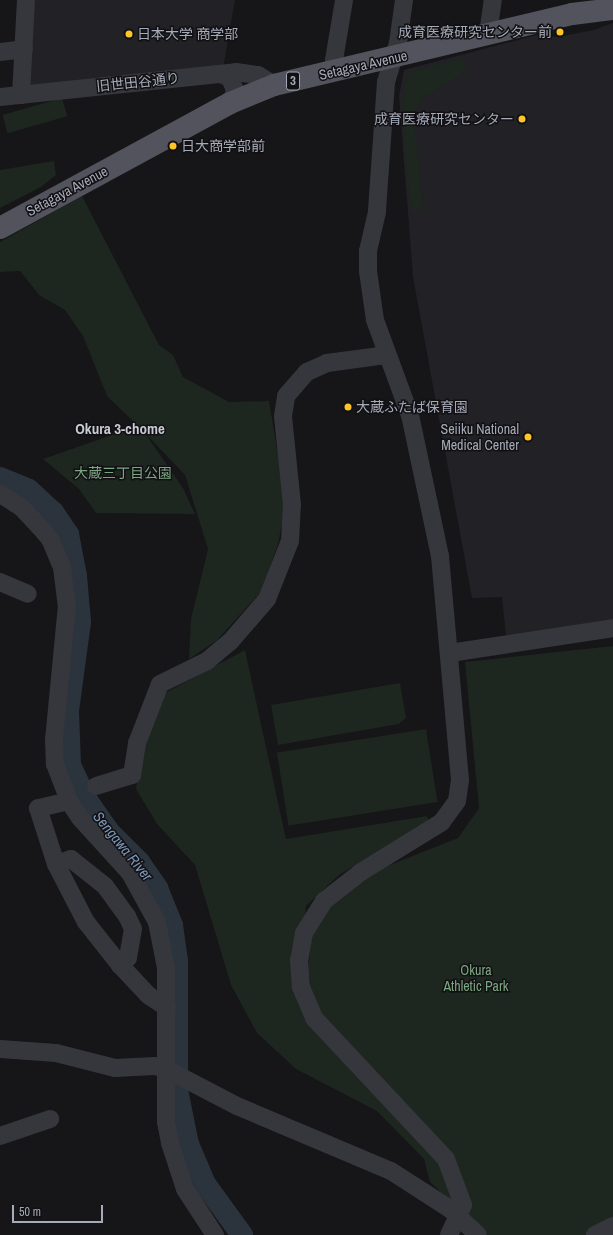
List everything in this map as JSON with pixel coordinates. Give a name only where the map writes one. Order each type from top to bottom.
[{"type":"main road","name":"Setagaya Avenue","points":[[0,228],[230,103],[274,85],[335,72],[572,14],[613,9]]},
{"type":"street","points":[[21,95],[26,0]]},
{"type":"street","points":[[335,72],[334,60],[344,0]]},
{"type":"street","points":[[404,0],[398,43],[392,58],[384,100],[377,212],[368,251],[376,320],[411,421],[440,556],[447,616],[460,780],[457,801],[442,822],[361,872],[324,901],[304,933],[298,960],[301,987],[314,1018],[446,1159],[463,1205],[459,1217],[449,1235]]},
{"type":"street","points":[[488,34],[493,0]]},
{"type":"street","points":[[0,52],[24,49]]},
{"type":"street","name":"旧世田谷通り","points":[[0,97],[221,74],[248,73],[274,85]]},
{"type":"street","points":[[221,74],[230,78],[234,88],[235,94],[230,103]]},
{"type":"street","points":[[96,786],[132,775],[137,743],[160,684],[207,661],[230,642],[267,599],[290,541],[292,505],[283,416],[286,396],[307,372],[327,363],[387,355]]},
{"type":"street","points":[[0,494],[30,515],[50,539],[66,587],[66,619],[54,739],[55,764],[68,801],[92,834],[130,873],[146,897],[157,922],[164,953],[167,1008],[166,1122],[174,1160],[185,1189],[215,1235]]},
{"type":"street","points":[[0,582],[28,594]]},
{"type":"street","points":[[450,653],[613,628]]},
{"type":"street","points":[[68,801],[38,808],[56,864],[86,922],[120,965],[148,995],[167,1008]]},
{"type":"street","points":[[56,864],[72,859],[104,886],[127,916],[133,929],[128,958],[120,965]]},
{"type":"street","points":[[0,1049],[56,1053],[115,1068],[154,1066],[166,1069],[237,1106],[391,1171],[459,1217],[478,1235]]},
{"type":"street","points":[[0,1136],[50,1119]]},
{"type":"street","points":[[595,1235],[613,1226]]},
{"type":"shaded area","name":"日本大学 商学部","points":[[31,0],[235,0],[223,68],[26,89]]},
{"type":"shaded area","name":"Seiiku National Medical Center","points":[[613,23],[613,621],[506,636],[502,597],[472,598],[413,277],[399,96],[404,70],[537,35],[558,37],[594,30]]},
{"type":"green space","points":[[463,58],[467,71],[423,98],[415,112],[414,125],[424,209],[411,212],[402,107],[408,73]]},
{"type":"green space","points":[[62,98],[67,116],[8,133],[2,115]]},
{"type":"green space","points":[[54,161],[56,175],[41,187],[0,208],[0,170]]},
{"type":"green space","name":"大蔵三丁目公園","points":[[82,196],[159,345],[173,355],[183,377],[229,402],[269,401],[286,502],[278,544],[261,592],[216,641],[189,659],[191,619],[208,549],[185,475],[145,433],[183,488],[195,514],[96,513],[79,489],[43,459],[138,426],[107,396],[83,336],[65,310],[39,295],[20,271],[0,272],[0,242]]},
{"type":"green space","name":"Okura Athletic Park","points":[[613,646],[613,1235],[486,1235],[430,1182],[424,1159],[377,1111],[296,1069],[257,1033],[231,985],[195,865],[157,824],[136,789],[143,742],[163,694],[245,650],[286,839],[427,816],[429,821],[339,875],[306,906],[302,959],[311,985],[308,970],[311,941],[320,914],[343,891],[385,867],[458,838],[479,808],[465,662]]},
{"type":"green space","points":[[400,683],[406,718],[399,724],[278,745],[271,705]]},
{"type":"green space","points":[[426,729],[438,802],[288,826],[277,753]]},
{"type":"waterway","name":"Sengawa River","points":[[0,478],[29,490],[53,512],[68,534],[76,576],[80,622],[68,711],[70,765],[86,799],[108,831],[139,862],[157,888],[172,925],[177,961],[177,1090],[188,1144],[205,1184],[242,1235]]},
{"type":"place","name":"成育医療研究センター前","points":[[560,32]]},
{"type":"place","name":"日本大学 商学部","points":[[129,34]]},
{"type":"place","name":"成育医療研究センター","points":[[522,119]]},
{"type":"place","name":"日大商学部前","points":[[173,146]]},
{"type":"place","name":"大蔵ふたば保育園","points":[[348,407]]},
{"type":"place","name":"Seiiku National Medical Center","points":[[528,437]]},
{"type":"district","name":"Okura 3-chome","points":[[120,429]]}]
